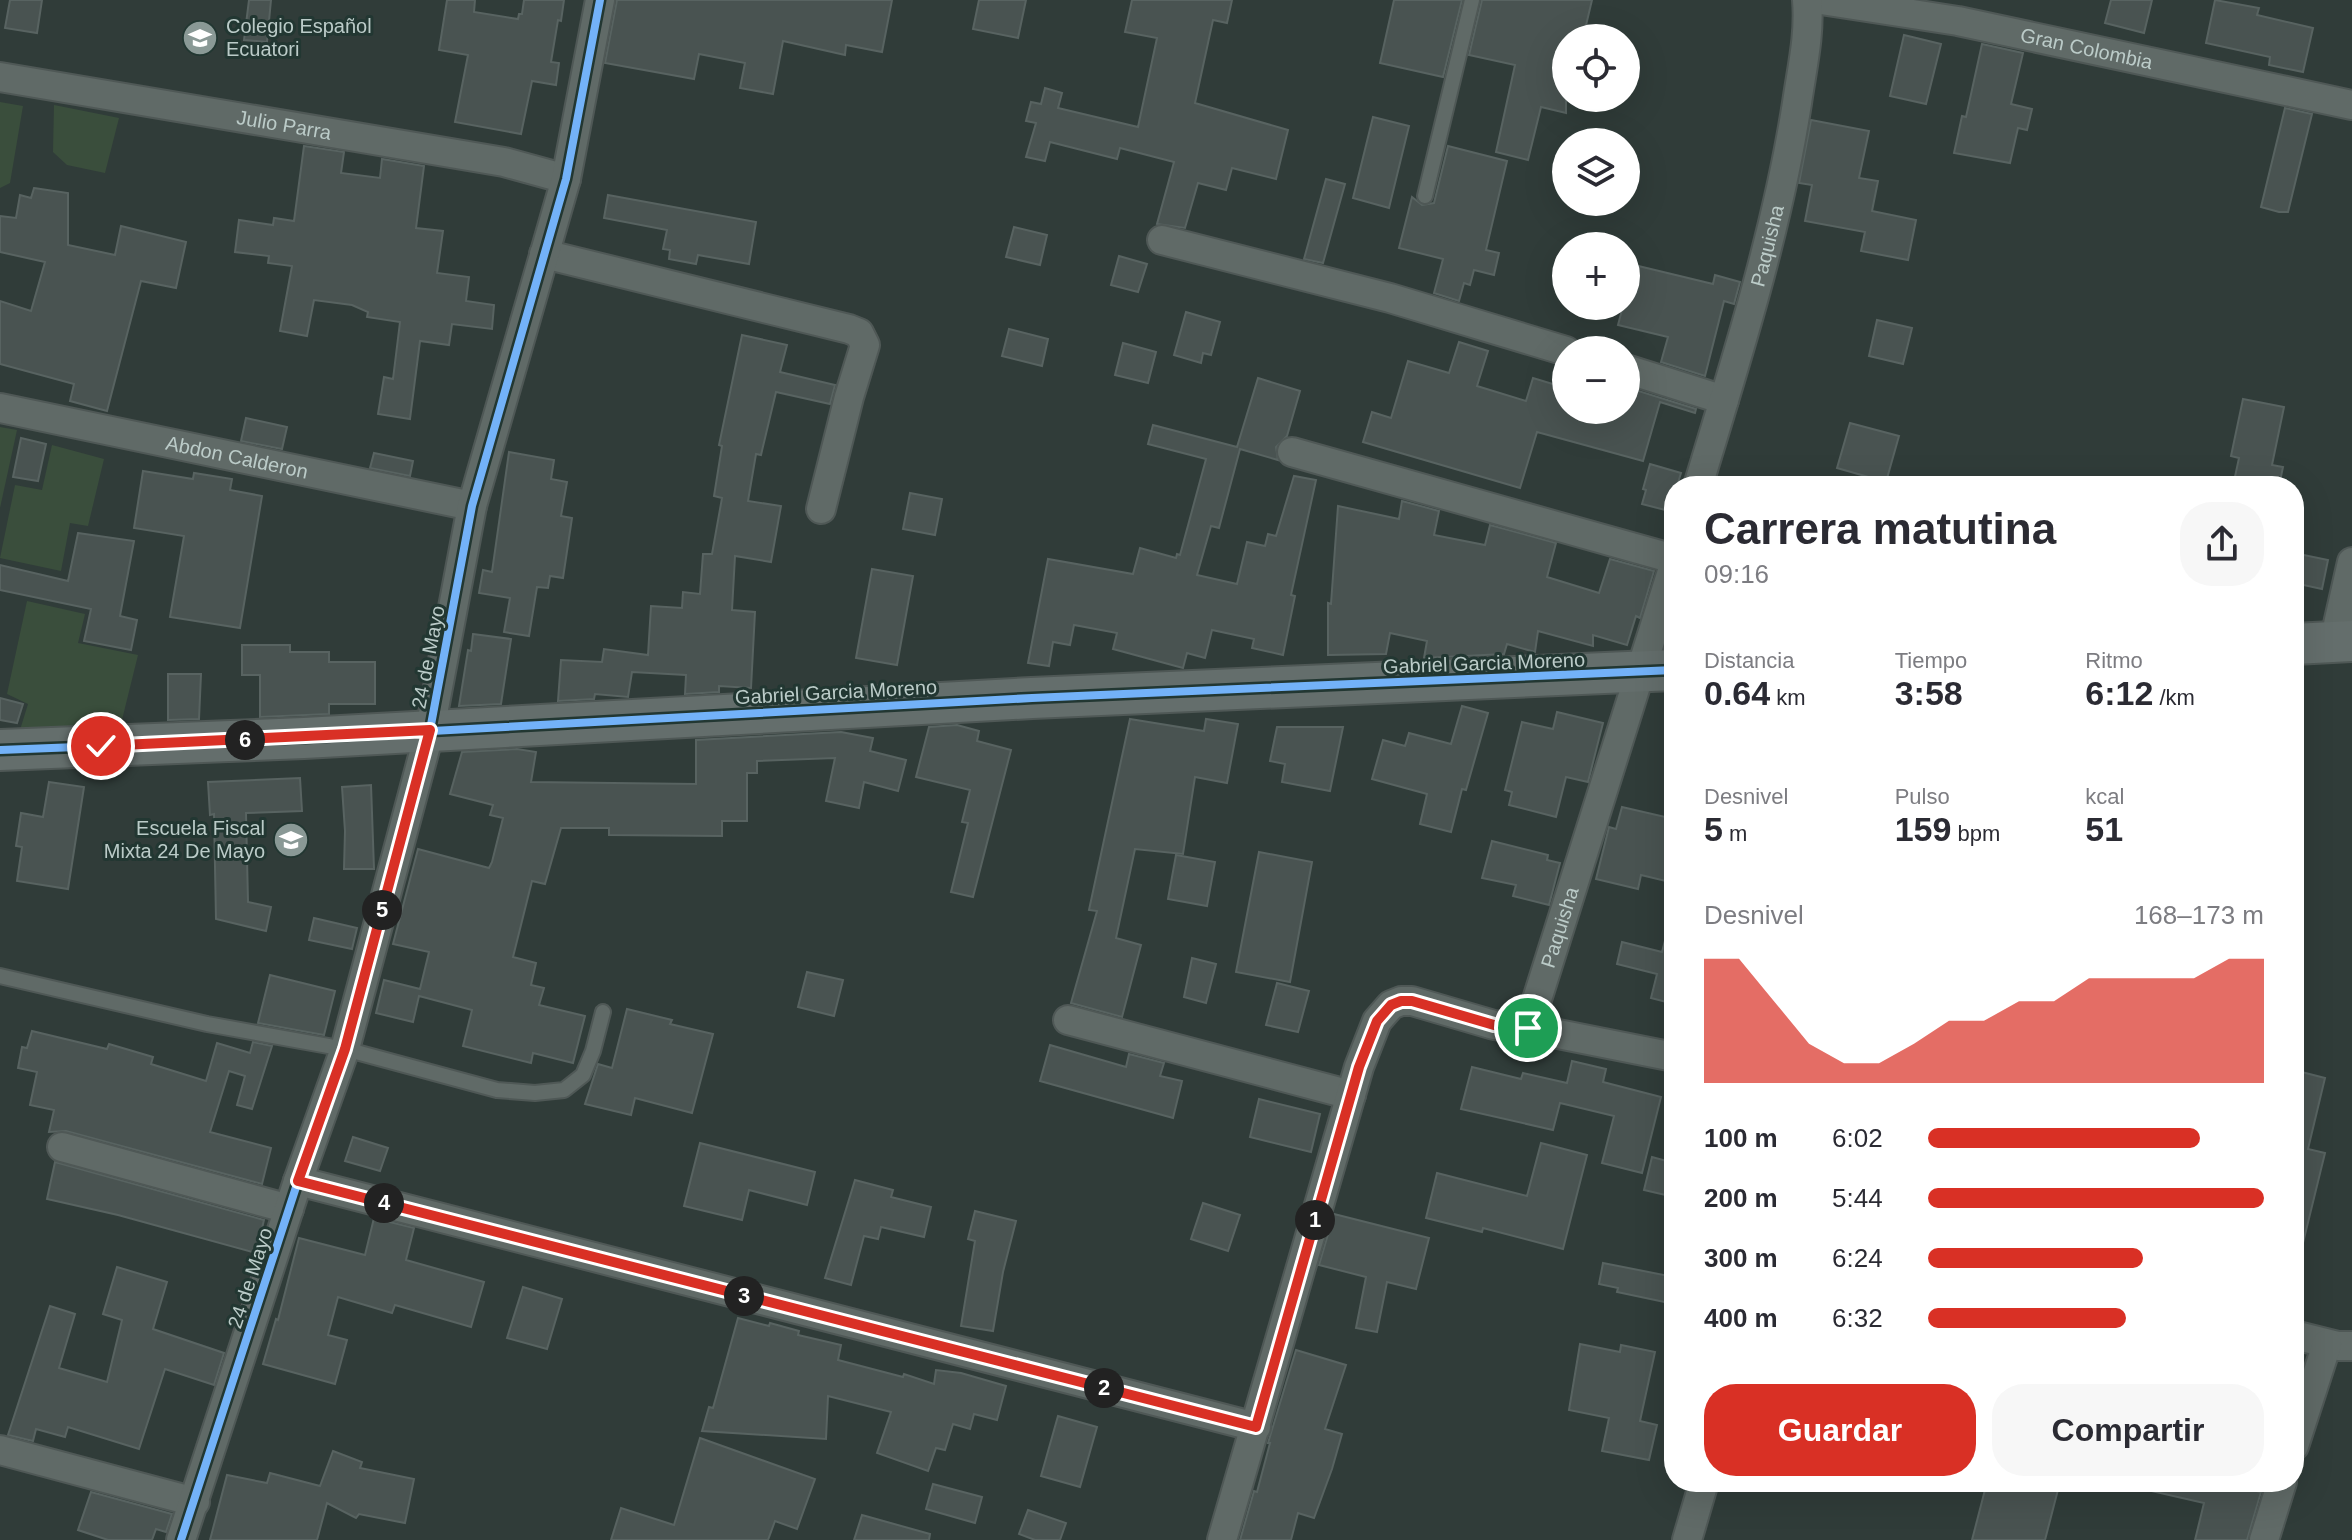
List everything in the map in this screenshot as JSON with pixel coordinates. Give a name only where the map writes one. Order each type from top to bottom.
[{"type":"street","name":"24 de Mayo","points":[[181,1540],[298,1181],[345,1049],[430,730],[472,506],[566,179],[600,0]]},
{"type":"street","name":"Paquisha","points":[[1701,476],[1743,335],[1790,147],[1809,28],[1807,0]]},
{"type":"street","name":"Gran Colombia","points":[[1821,0],[1958,21],[2352,105]]},
{"type":"street","name":"Julio Parra","points":[[0,77],[504,162],[566,179]]},
{"type":"street","points":[[1162,240],[1390,298],[1552,347]]},
{"type":"street","points":[[544,254],[859,333],[865,345],[821,509]]},
{"type":"street","points":[[1640,373],[1724,400]]},
{"type":"street","name":"Abdon Calderon","points":[[0,408],[472,506]]},
{"type":"street","points":[[1292,452],[1664,556]]},
{"type":"street","points":[[2304,644],[2343,642],[2352,562]]},
{"type":"street","name":"Paquisha","points":[[1528,1028],[1658,671],[1664,631]]},
{"type":"street","name":"Gabriel Garcia Moreno","points":[[0,750],[304,738],[1047,697],[1658,671]]},
{"type":"street","points":[[1222,1540],[1351,1095],[1377,1021],[1391,1005],[1412,1001],[1494,1025],[1528,1028],[1664,1055]]},
{"type":"street","points":[[1068,1020],[1351,1095]]},
{"type":"street","points":[[62,1147],[289,1209]]},
{"type":"street","points":[[298,1181],[1256,1427]]},
{"type":"street","points":[[2304,1337],[2340,1345],[2304,1424]]},
{"type":"street","points":[[0,1450],[195,1502]]},
{"type":"street","points":[[1687,1540],[1701,1492]]},
{"type":"street","points":[[2264,1540],[2279,1492]]},
{"type":"lane","points":[[1425,196],[1472,0]]},
{"type":"lane","points":[[0,976],[207,1024],[345,1049],[497,1090],[535,1093],[564,1090],[583,1075],[603,1012]]},
{"type":"green space","points":[[0,102],[23,106],[10,183],[0,188]]},
{"type":"green space","points":[[54,105],[119,118],[105,173],[67,165],[53,152]]},
{"type":"green space","points":[[0,427],[17,430],[0,508]]},
{"type":"green space","points":[[52,445],[104,459],[88,526],[70,523],[61,571],[0,558],[15,485],[42,490]]},
{"type":"green space","points":[[27,601],[85,614],[78,643],[138,655],[120,728],[20,730],[28,704],[7,694]]},
{"type":"building","points":[[10,0],[42,0],[37,33],[5,28]]},
{"type":"building","points":[[249,0],[271,0],[267,42],[244,40]]},
{"type":"building","points":[[447,0],[475,0],[474,12],[518,19],[524,0],[564,0],[551,62],[559,63],[556,85],[532,81],[521,134],[455,122],[468,55],[439,50]]},
{"type":"building","points":[[617,0],[892,0],[882,52],[846,45],[845,55],[783,41],[773,94],[740,88],[745,63],[699,54],[694,79],[605,63]]},
{"type":"building","points":[[979,0],[1026,0],[1018,38],[973,29]]},
{"type":"building","points":[[1132,0],[1232,0],[1227,23],[1213,20],[1195,103],[1288,130],[1276,179],[1232,168],[1226,190],[1198,183],[1185,228],[1157,224],[1174,162],[1120,148],[1117,159],[1050,142],[1045,161],[1026,157],[1036,123],[1026,121],[1031,102],[1041,104],[1045,88],[1062,93],[1058,108],[1138,127],[1157,38],[1125,32]]},
{"type":"building","points":[[1394,0],[1462,0],[1443,77],[1380,63]]},
{"type":"building","points":[[1482,0],[1592,0],[1586,24],[1552,24],[1552,110],[1541,107],[1528,160],[1496,152],[1515,65],[1469,55]]},
{"type":"building","points":[[2111,0],[2152,0],[2144,33],[2105,23]]},
{"type":"building","points":[[2215,0],[2259,8],[2257,15],[2313,28],[2303,72],[2269,65],[2270,57],[2206,43]]},
{"type":"building","points":[[1904,35],[1941,44],[1926,104],[1890,96]]},
{"type":"building","points":[[1982,44],[2023,53],[2011,104],[2032,109],[2027,130],[2018,128],[2010,163],[1954,153],[1962,116],[1966,117]]},
{"type":"building","points":[[2285,108],[2312,114],[2288,212],[2279,212],[2261,207]]},
{"type":"building","points":[[1373,117],[1409,126],[1389,208],[1353,198]]},
{"type":"building","points":[[1811,120],[1869,131],[1859,178],[1878,181],[1872,211],[1916,220],[1908,260],[1861,251],[1865,232],[1805,221],[1812,185],[1799,183]]},
{"type":"building","points":[[304,146],[344,152],[341,173],[380,178],[382,159],[424,166],[416,228],[443,231],[437,273],[469,277],[466,301],[494,305],[492,329],[452,324],[449,345],[420,341],[410,419],[378,414],[384,377],[393,379],[400,322],[367,317],[368,312],[352,305],[314,300],[307,336],[280,331],[292,266],[268,263],[269,256],[235,252],[239,220],[273,225],[274,218],[294,221]]},
{"type":"building","points":[[1448,146],[1507,161],[1486,250],[1499,253],[1494,275],[1474,270],[1470,285],[1464,283],[1459,301],[1434,293],[1443,259],[1399,248],[1412,197],[1422,205],[1434,203]]},
{"type":"building","points":[[1326,179],[1345,184],[1323,263],[1304,259]]},
{"type":"building","points":[[34,188],[68,193],[68,245],[115,255],[121,226],[186,242],[176,288],[141,281],[107,411],[70,401],[74,384],[0,364],[0,301],[31,311],[45,262],[0,252],[0,216],[16,218],[20,195],[31,198]]},
{"type":"building","points":[[608,195],[756,222],[749,264],[698,255],[696,264],[669,259],[670,250],[663,249],[667,230],[604,218]]},
{"type":"building","points":[[1014,227],[1047,235],[1040,265],[1006,257]]},
{"type":"building","points":[[1119,256],[1147,264],[1138,292],[1111,285]]},
{"type":"building","points":[[1640,266],[1713,284],[1715,275],[1740,282],[1734,304],[1724,301],[1705,376],[1661,362],[1668,337],[1618,325],[1619,320],[1640,320]]},
{"type":"building","points":[[1186,312],[1220,322],[1211,355],[1203,353],[1201,363],[1174,355]]},
{"type":"building","points":[[1877,320],[1912,328],[1903,364],[1869,356]]},
{"type":"building","points":[[1009,329],[1048,339],[1042,366],[1002,356]]},
{"type":"building","points":[[742,335],[787,345],[780,372],[835,385],[830,404],[776,392],[761,455],[756,454],[748,501],[781,506],[771,562],[735,556],[732,610],[755,612],[751,688],[719,686],[719,692],[685,694],[686,675],[632,672],[628,697],[595,694],[594,699],[558,701],[561,660],[602,662],[604,649],[648,655],[651,606],[682,608],[683,592],[700,594],[703,554],[712,554],[722,498],[714,496],[722,446],[719,445]]},
{"type":"building","points":[[1459,342],[1488,351],[1477,386],[1526,401],[1533,378],[1552,384],[1552,424],[1640,424],[1640,391],[1696,409],[1695,413],[1660,402],[1643,461],[1537,432],[1520,488],[1363,442],[1372,412],[1391,418],[1408,361],[1449,373]]},
{"type":"building","points":[[1123,343],[1156,352],[1148,383],[1115,375]]},
{"type":"building","points":[[1258,378],[1300,391],[1287,436],[1276,447],[1278,460],[1240,449],[1219,528],[1211,526],[1197,575],[1237,584],[1247,542],[1265,546],[1268,534],[1276,536],[1294,476],[1316,480],[1291,595],[1295,596],[1283,655],[1252,648],[1254,639],[1212,630],[1205,658],[1187,653],[1183,668],[1113,649],[1117,633],[1074,625],[1070,645],[1053,642],[1049,666],[1028,663],[1048,559],[1133,574],[1140,548],[1176,558],[1177,554],[1180,555],[1206,459],[1148,444],[1153,425],[1237,447]]},
{"type":"building","points":[[2243,399],[2284,407],[2272,465],[2283,467],[2281,476],[2235,476],[2239,458],[2231,456]]},
{"type":"building","points":[[246,418],[287,427],[282,449],[241,441]]},
{"type":"building","points":[[1850,423],[1899,436],[1888,476],[1865,476],[1837,468]]},
{"type":"building","points":[[21,438],[46,444],[38,481],[13,477]]},
{"type":"building","points":[[509,452],[554,460],[551,479],[567,482],[561,516],[572,518],[563,578],[550,576],[548,588],[537,587],[529,636],[504,632],[510,598],[479,593],[483,570],[492,572]]},
{"type":"building","points":[[374,453],[413,461],[410,476],[370,468]]},
{"type":"building","points":[[1650,464],[1681,473],[1680,476],[1664,476],[1664,510],[1642,504],[1646,490],[1643,489]]},
{"type":"building","points":[[143,471],[193,479],[194,473],[232,479],[230,490],[262,496],[240,628],[170,617],[184,536],[134,528]]},
{"type":"building","points":[[910,493],[942,499],[935,535],[903,529]]},
{"type":"building","points":[[1402,501],[1439,511],[1434,535],[1485,545],[1490,525],[1556,543],[1547,577],[1599,593],[1610,559],[1654,571],[1640,618],[1636,616],[1627,645],[1593,635],[1593,646],[1538,631],[1535,652],[1507,644],[1504,654],[1424,658],[1427,641],[1390,633],[1386,654],[1328,655],[1328,603],[1331,604],[1338,506],[1399,519]]},
{"type":"building","points":[[78,533],[134,541],[120,616],[137,620],[131,650],[84,641],[91,609],[0,590],[0,565],[68,581]]},
{"type":"building","points":[[2304,555],[2328,560],[2322,589],[2304,585]]},
{"type":"building","points":[[872,569],[913,576],[897,665],[856,658]]},
{"type":"building","points":[[473,634],[511,639],[501,704],[459,706]]},
{"type":"building","points":[[242,645],[290,645],[290,652],[329,652],[329,662],[375,662],[375,704],[329,704],[329,714],[260,717],[260,675],[242,675]]},
{"type":"building","points":[[168,674],[201,674],[199,719],[168,720]]},
{"type":"building","points":[[0,698],[23,704],[17,723],[0,720]]},
{"type":"building","points":[[1462,706],[1488,713],[1451,832],[1420,824],[1427,794],[1372,779],[1383,740],[1405,746],[1409,733],[1451,744]]},
{"type":"building","points":[[1557,712],[1603,723],[1588,782],[1566,777],[1556,817],[1509,805],[1512,792],[1505,790],[1522,722],[1553,729]]},
{"type":"building","points":[[1130,719],[1204,731],[1206,719],[1238,724],[1227,783],[1195,777],[1183,854],[1135,849],[1116,938],[1141,945],[1122,1017],[1071,1003],[1097,911],[1089,910]]},
{"type":"building","points":[[957,725],[979,731],[977,741],[1011,750],[973,897],[951,892],[968,823],[962,822],[970,790],[916,777],[929,727]]},
{"type":"building","points":[[1277,727],[1343,727],[1330,791],[1282,782],[1285,764],[1270,761]]},
{"type":"building","points":[[841,732],[873,738],[870,751],[906,760],[898,791],[864,782],[859,808],[826,801],[835,758],[757,761],[757,773],[747,773],[747,821],[722,821],[722,836],[609,835],[609,828],[561,828],[545,884],[532,881],[513,957],[536,963],[531,985],[544,988],[539,1005],[585,1016],[573,1063],[533,1053],[531,1063],[463,1046],[472,1010],[419,996],[413,1022],[376,1013],[384,980],[420,989],[429,952],[393,944],[418,849],[489,868],[492,862],[503,818],[490,815],[493,805],[450,794],[462,752],[517,749],[536,752],[531,782],[696,784],[696,740]]},
{"type":"building","points":[[300,778],[302,811],[246,813],[248,902],[271,907],[266,931],[216,919],[214,814],[210,815],[208,782]]},
{"type":"building","points":[[49,782],[84,787],[68,889],[17,881],[22,847],[16,846],[21,813],[43,817]]},
{"type":"building","points":[[371,785],[374,869],[344,869],[342,787]]},
{"type":"building","points":[[1622,807],[1664,817],[1664,881],[1641,875],[1638,889],[1596,879],[1609,827],[1616,829]]},
{"type":"building","points":[[1492,841],[1548,855],[1547,860],[1560,863],[1549,905],[1513,896],[1516,885],[1482,878]]},
{"type":"building","points":[[1259,852],[1312,862],[1290,982],[1236,972]]},
{"type":"building","points":[[1176,855],[1215,862],[1207,906],[1168,899]]},
{"type":"building","points":[[314,918],[357,928],[352,949],[309,940]]},
{"type":"building","points":[[1622,942],[1662,952],[1664,944],[1664,1001],[1651,998],[1657,974],[1617,964]]},
{"type":"building","points":[[1192,958],[1216,964],[1206,1003],[1184,997]]},
{"type":"building","points":[[807,972],[843,980],[834,1016],[798,1007]]},
{"type":"building","points":[[270,975],[335,991],[324,1035],[258,1023]]},
{"type":"building","points":[[1277,983],[1309,991],[1298,1032],[1266,1025]]},
{"type":"building","points":[[627,1009],[672,1020],[670,1024],[713,1034],[692,1113],[635,1098],[631,1115],[585,1104],[598,1064],[612,1068]]},
{"type":"building","points":[[32,1031],[107,1049],[109,1044],[153,1057],[151,1064],[206,1081],[217,1043],[250,1053],[253,1042],[272,1046],[252,1109],[237,1105],[245,1076],[229,1071],[210,1132],[271,1148],[262,1184],[66,1131],[49,1132],[54,1110],[30,1105],[37,1072],[18,1068],[22,1047],[27,1048]]},
{"type":"building","points":[[1050,1045],[1126,1067],[1129,1054],[1164,1063],[1160,1076],[1182,1081],[1173,1118],[1040,1081]]},
{"type":"building","points":[[1572,1061],[1606,1069],[1603,1082],[1661,1097],[1642,1173],[1602,1163],[1614,1116],[1560,1103],[1553,1130],[1461,1109],[1472,1067],[1521,1079],[1523,1073],[1567,1083]]},
{"type":"building","points":[[2304,1073],[2325,1078],[2308,1149],[2325,1153],[2304,1239]]},
{"type":"building","points":[[1259,1099],[1320,1114],[1311,1152],[1250,1137]]},
{"type":"building","points":[[353,1137],[388,1148],[380,1171],[345,1161]]},
{"type":"building","points":[[700,1143],[815,1172],[807,1205],[749,1190],[742,1220],[684,1206]]},
{"type":"building","points":[[1541,1143],[1587,1155],[1563,1249],[1483,1228],[1482,1232],[1426,1218],[1437,1173],[1527,1196]]},
{"type":"building","points":[[1652,1157],[1664,1160],[1664,1195],[1644,1190]]},
{"type":"building","points":[[55,1162],[264,1220],[256,1253],[47,1199]]},
{"type":"building","points":[[855,1180],[893,1190],[891,1197],[931,1207],[924,1237],[881,1227],[878,1239],[864,1236],[851,1285],[825,1278]]},
{"type":"building","points":[[1203,1203],[1240,1215],[1228,1251],[1191,1239]]},
{"type":"building","points":[[975,1211],[1016,1221],[993,1331],[961,1326],[975,1241],[968,1239]]},
{"type":"building","points":[[1334,1214],[1429,1238],[1416,1289],[1387,1282],[1377,1332],[1356,1328],[1366,1277],[1319,1265]]},
{"type":"building","points":[[374,1218],[414,1228],[406,1260],[484,1282],[471,1327],[395,1305],[392,1313],[338,1297],[328,1335],[347,1340],[335,1384],[263,1364],[299,1238],[365,1255]]},
{"type":"building","points":[[1603,1263],[1664,1275],[1664,1302],[1617,1292],[1618,1288],[1599,1284]]},
{"type":"building","points":[[117,1267],[167,1282],[153,1329],[224,1353],[214,1385],[165,1369],[139,1449],[68,1427],[65,1437],[36,1429],[33,1441],[8,1435],[50,1306],[75,1314],[59,1368],[107,1382],[122,1320],[103,1314]]},
{"type":"building","points":[[523,1287],[562,1299],[547,1349],[507,1338]]},
{"type":"building","points":[[738,1318],[769,1326],[770,1323],[799,1331],[798,1335],[841,1345],[838,1360],[903,1377],[904,1374],[934,1384],[936,1370],[961,1373],[1006,1386],[997,1420],[974,1414],[970,1429],[953,1424],[945,1450],[936,1448],[928,1471],[877,1453],[891,1412],[828,1396],[826,1439],[702,1431],[709,1407],[713,1408]]},
{"type":"building","points":[[1580,1344],[1620,1352],[1621,1345],[1655,1352],[1640,1421],[1657,1425],[1649,1460],[1602,1451],[1609,1418],[1569,1410]]},
{"type":"building","points":[[1296,1350],[1346,1365],[1325,1429],[1342,1434],[1332,1469],[1314,1518],[1298,1513],[1291,1540],[1240,1540],[1254,1491],[1257,1492]]},
{"type":"building","points":[[1058,1416],[1097,1427],[1080,1487],[1041,1476]]},
{"type":"building","points":[[700,1438],[815,1479],[797,1529],[775,1521],[768,1540],[611,1540],[621,1508],[674,1525]]},
{"type":"building","points":[[333,1451],[362,1462],[360,1468],[414,1479],[405,1523],[359,1514],[356,1518],[327,1503],[317,1540],[210,1540],[227,1475],[267,1483],[270,1473],[320,1486]]},
{"type":"building","points":[[933,1484],[982,1497],[975,1523],[926,1509]]},
{"type":"building","points":[[91,1492],[172,1514],[166,1532],[156,1529],[152,1540],[108,1540],[78,1530]]},
{"type":"building","points":[[1984,1492],[2057,1492],[2045,1540],[1972,1540]]},
{"type":"building","points":[[2156,1492],[2261,1492],[2247,1540],[2195,1540],[2204,1503]]},
{"type":"building","points":[[1028,1510],[1066,1523],[1060,1540],[1035,1540],[1019,1534]]},
{"type":"building","points":[[862,1515],[930,1534],[929,1540],[854,1540]]},
{"type":"cycle path","points":[[181,1540],[298,1181],[345,1049],[430,730],[472,506],[566,179],[600,0]]},
{"type":"cycle path","points":[[0,750],[304,738],[1032,698],[1664,670]]},
{"type":"place","name":"Colegio Español Ecuatori","points":[[200,38]]},
{"type":"place","name":"Escuela Fiscal Mixta 24 De Mayo","points":[[291,840]]},
{"type":"route","points":[[101,746],[430,730],[345,1049],[298,1181],[1256,1427],[1359,1067],[1383,1012],[1401,1001],[1412,1001],[1494,1025],[1528,1028]]}]
